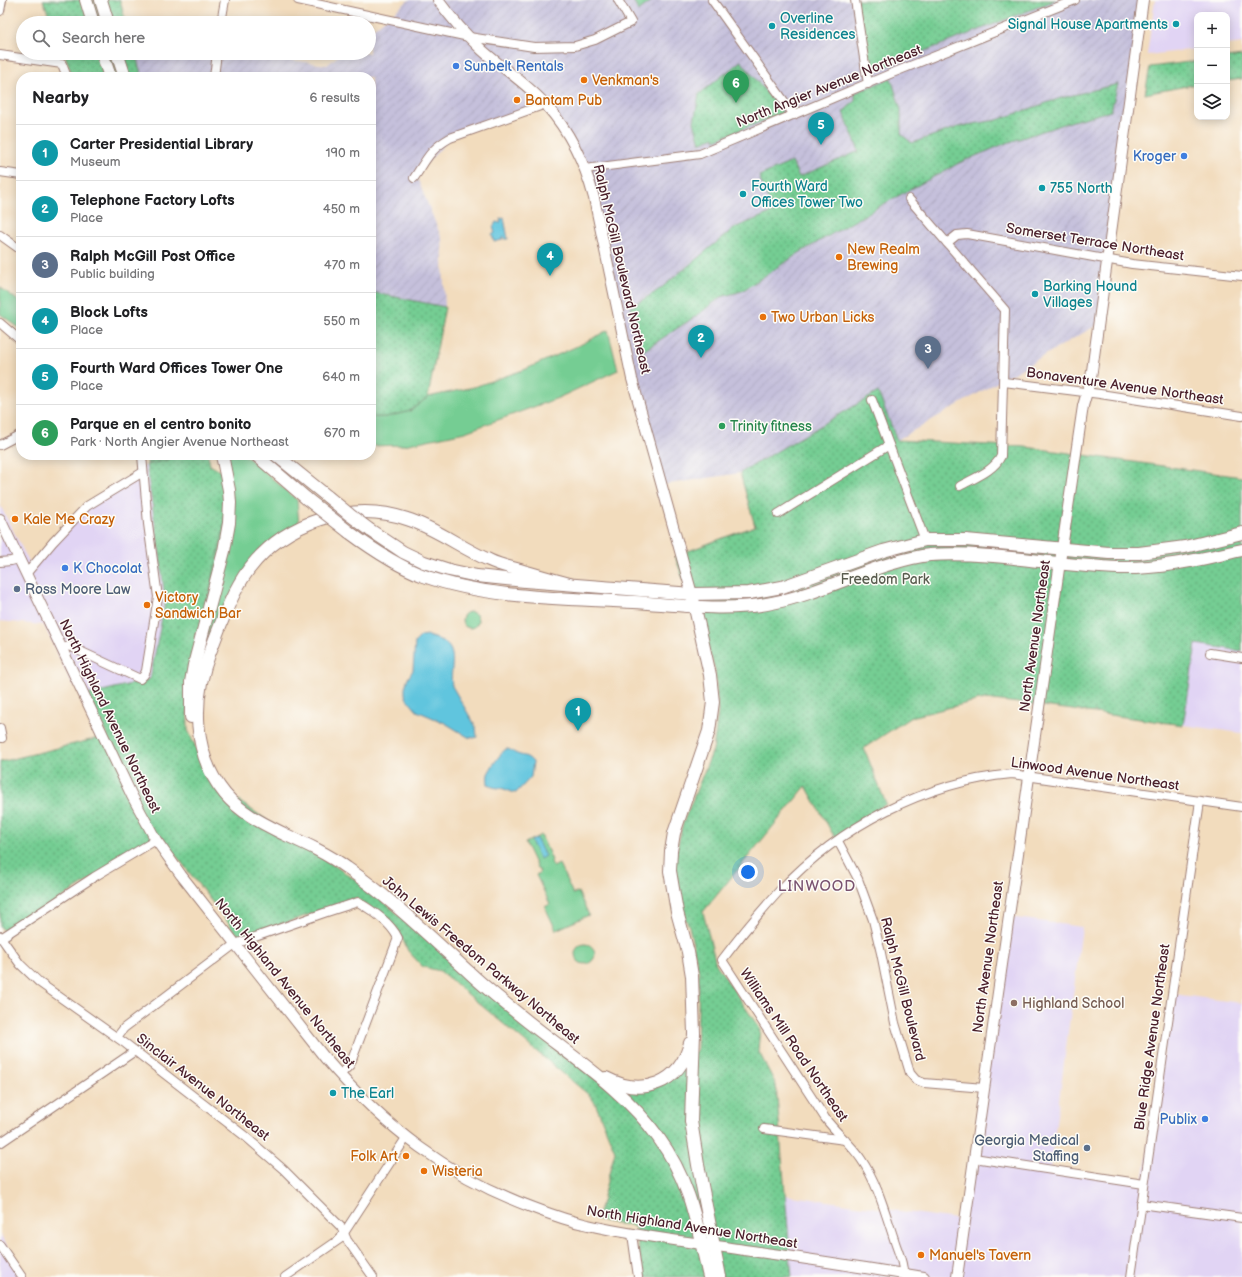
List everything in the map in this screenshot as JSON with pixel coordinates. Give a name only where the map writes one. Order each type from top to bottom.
[{"type":"highway","points":[[86,0],[91,16]]},
{"type":"highway","points":[[101,0],[106,16]]},
{"type":"highway","points":[[104,60],[108,72]]},
{"type":"highway","points":[[119,60],[123,72]]},
{"type":"highway","points":[[203,752],[197,740],[191,715],[191,682],[197,651],[228,530],[230,503],[224,460]]},
{"type":"highway","points":[[262,460],[307,499],[374,551],[424,576],[466,587],[519,595],[694,607],[720,608],[755,606],[791,599],[875,568],[922,556],[976,555],[1119,568],[1145,568],[1174,564],[1242,550]]},
{"type":"highway","points":[[282,460],[370,530],[403,552],[448,570],[496,578],[692,594],[749,592],[782,587],[883,551],[925,540],[966,540],[1109,553],[1152,552],[1185,547],[1242,533]]},
{"type":"highway","points":[[203,752],[198,718],[203,676],[209,655],[232,599],[248,571],[262,555],[279,540],[304,525],[319,519],[357,512],[396,516],[414,521],[430,528],[493,562],[570,584]]},
{"type":"highway","points":[[692,594],[710,675],[713,702],[709,731],[674,833],[670,871],[677,912],[688,952],[692,976],[694,1033],[691,1121],[720,1277]]},
{"type":"highway","name":"John Lewis Freedom Parkway Northeast","points":[[203,752],[208,766],[223,792],[247,814],[318,851],[354,873],[412,920],[474,977],[535,1028],[584,1065],[633,1107],[650,1126],[664,1146],[683,1179],[698,1223],[709,1277]]},
{"type":"highway","points":[[584,1065],[623,1086],[641,1087],[659,1082],[675,1071],[684,1059],[690,1042],[694,1010]]},
{"type":"main road","name":"Ralph McGill Boulevard Northeast","points":[[438,0],[456,24],[482,50],[528,87],[546,104],[571,139],[585,169],[594,198],[632,379],[692,594]]},
{"type":"main road","name":"North Avenue Northeast","points":[[957,1277],[1062,548],[1084,406],[1091,378],[1143,0]]},
{"type":"main road","name":"North Highland Avenue Northeast","points":[[0,519],[132,796],[156,840],[181,875],[235,944],[340,1075],[406,1138],[460,1174],[505,1197],[586,1225],[632,1234],[924,1277]]},
{"type":"street","points":[[0,10],[2,0]]},
{"type":"street","points":[[223,16],[225,0]]},
{"type":"street","points":[[298,0],[372,16]]},
{"type":"street","points":[[376,17],[469,37],[534,47],[562,47],[575,46],[595,40],[631,22],[618,0]]},
{"type":"street","points":[[712,0],[794,115]]},
{"type":"street","points":[[855,0],[868,84]]},
{"type":"street","name":"North Angier Avenue Northeast","points":[[585,169],[700,154],[1075,0]]},
{"type":"street","points":[[0,54],[16,57]]},
{"type":"street","points":[[37,60],[62,64],[65,72]]},
{"type":"street","points":[[215,72],[216,60]]},
{"type":"street","points":[[414,178],[428,155],[438,145],[450,138],[546,104]]},
{"type":"street","points":[[0,172],[16,174]]},
{"type":"street","points":[[909,199],[1005,310],[1001,456],[991,468],[960,486]]},
{"type":"street","name":"Somerset Terrace Northeast","points":[[947,243],[957,235],[967,234],[1132,264],[1242,276]]},
{"type":"street","points":[[0,235],[16,246]]},
{"type":"street","points":[[0,323],[16,337]]},
{"type":"street","name":"Bonaventure Avenue Northeast","points":[[1004,382],[1242,416]]},
{"type":"street","points":[[872,400],[925,540]]},
{"type":"street","points":[[0,445],[16,437]]},
{"type":"street","points":[[778,514],[889,445]]},
{"type":"street","points":[[62,649],[69,646],[140,679],[146,671],[158,597],[148,524],[142,460]]},
{"type":"street","points":[[26,574],[87,506],[143,472]]},
{"type":"street","points":[[0,562],[19,559]]},
{"type":"street","points":[[1210,653],[1242,658]]},
{"type":"street","points":[[0,728],[2,738]]},
{"type":"street","name":"Linwood Avenue Northeast","points":[[722,960],[780,890],[808,864],[838,841],[886,811],[912,799],[954,784],[994,775],[1029,775],[1242,807]]},
{"type":"street","name":"Blue Ridge Avenue Northeast","points":[[1131,1277],[1200,801]]},
{"type":"street","points":[[0,937],[94,877],[156,840]]},
{"type":"street","name":"Ralph McGill Boulevard","points":[[838,841],[858,879],[873,920],[895,1023],[910,1073],[916,1080],[924,1083],[984,1088]]},
{"type":"street","points":[[117,1037],[124,1028],[235,944],[358,902],[381,917],[398,938],[350,1065],[340,1075]]},
{"type":"street","name":"Sinclair Avenue Northeast","points":[[0,937],[20,964],[40,983],[117,1037],[265,1152],[341,1227],[344,1234],[373,1277]]},
{"type":"street","name":"Williams Mill Road Northeast","points":[[722,960],[825,1118],[861,1158],[871,1177],[902,1264],[903,1274]]},
{"type":"street","points":[[0,1143],[135,1051]]},
{"type":"street","points":[[764,1129],[845,1140]]},
{"type":"street","points":[[285,1277],[340,1239],[406,1138]]},
{"type":"street","points":[[974,1158],[1144,1184]]},
{"type":"street","points":[[1141,1204],[1242,1218]]},
{"type":"street","points":[[632,1234],[638,1277]]},
{"type":"street","points":[[0,1245],[22,1277]]},
{"type":"shaded area","points":[[409,0],[1142,0],[1097,325],[897,440],[877,393],[740,473],[662,485],[585,168],[546,104],[450,138],[416,175],[442,239],[445,307],[376,293],[376,72],[141,72],[137,60],[290,60],[327,65],[333,60],[376,60],[376,26]]},
{"type":"shaded area","name":"Signal House Apartments","points":[[1155,0],[1242,0],[1242,43],[1230,45],[1230,12],[1194,12],[1194,49],[1147,55]]},
{"type":"shaded area","points":[[146,465],[160,556],[165,602],[150,679],[87,695],[72,684],[44,625],[0,621],[0,505],[31,566],[89,502]]},
{"type":"shaded area","points":[[1196,644],[1242,651],[1242,733],[1183,725]]},
{"type":"shaded area","points":[[1009,917],[1082,927],[1050,1168],[1143,1182],[1172,994],[1242,1003],[1242,1277],[792,1277],[785,1195],[963,1220]]},
{"type":"shaded area","points":[[0,1235],[27,1277],[0,1277]]},
{"type":"green space","points":[[43,0],[120,0],[124,16],[49,16]]},
{"type":"green space","points":[[633,0],[653,0],[638,11]]},
{"type":"green space","points":[[852,0],[1056,0],[871,72]]},
{"type":"green space","points":[[1242,56],[1242,79],[1230,81],[1230,58]]},
{"type":"green space","points":[[67,60],[137,60],[141,72],[71,72]]},
{"type":"green space","points":[[741,61],[783,113],[715,140],[714,137],[700,143],[694,122],[699,94]]},
{"type":"green space","points":[[1194,61],[1194,85],[1145,94],[1150,67]]},
{"type":"green space","points":[[891,78],[901,110],[901,134],[912,143],[961,126],[997,120],[1061,98],[1118,84],[1111,111],[1073,121],[1004,144],[959,163],[887,202],[799,253],[742,291],[721,297],[699,314],[640,353],[631,307],[660,289],[734,228],[773,212],[759,176],[792,162],[799,177],[859,151],[843,112],[855,101],[855,93]]},
{"type":"green space","points":[[0,287],[16,299],[16,325],[0,314]]},
{"type":"green space","points":[[376,293],[445,307],[428,397],[410,411],[386,417],[376,417]]},
{"type":"green space","points":[[608,330],[618,370],[558,398],[465,432],[404,445],[376,446],[376,417],[386,417],[410,411],[428,397],[474,387],[526,369],[582,344]]},
{"type":"green space","name":"Freedom Park","points":[[878,392],[897,440],[1026,447],[1242,477],[1242,651],[1196,644],[1183,725],[984,699],[911,717],[864,748],[886,804],[835,838],[806,786],[703,912],[716,964],[760,1029],[758,1050],[776,1085],[792,1277],[643,1277],[635,1227],[597,1220],[615,1151],[595,1103],[590,1096],[440,971],[423,967],[408,951],[398,929],[356,898],[263,931],[239,937],[161,836],[5,933],[0,926],[0,762],[107,736],[87,695],[150,679],[165,602],[160,556],[146,465],[166,460],[209,460],[210,465],[222,472],[226,503],[225,523],[187,691],[188,730],[212,783],[366,887],[578,1065],[642,1091],[697,1050],[699,973],[689,926],[684,916],[674,862],[683,823],[713,750],[718,713],[715,669],[675,556],[755,526],[740,473]]},
{"type":"green space","name":"Freedom Park","points":[[147,460],[165,460],[147,464]]},
{"type":"green space","points":[[226,460],[251,460],[297,500],[299,525],[259,553],[194,678]]},
{"type":"green space","points":[[470,612],[476,614],[478,620],[476,626],[470,628],[464,626],[462,620],[464,614]]},
{"type":"green space","points":[[541,835],[552,860],[553,867],[559,864],[573,894],[578,892],[589,915],[556,930],[545,907],[550,904],[536,875],[540,872],[525,843]]},
{"type":"green space","points":[[585,944],[592,947],[595,954],[592,961],[585,964],[578,961],[575,954],[578,947]]},
{"type":"water","points":[[504,218],[508,239],[504,239],[504,237],[502,240],[494,242],[492,234],[495,233],[493,227],[496,222],[501,223],[500,219]]},
{"type":"water","points":[[426,635],[440,640],[449,646],[452,657],[452,686],[476,727],[477,737],[468,737],[445,723],[417,711],[407,699],[405,688],[407,680],[413,670],[415,642],[421,636]]},
{"type":"water","points":[[506,749],[531,759],[533,762],[531,777],[516,793],[493,787],[488,784],[489,772]]},
{"type":"water","points":[[536,838],[545,856],[540,859],[531,841]]},
{"type":"place","name":"Signal House Apartments","points":[[1176,24]]},
{"type":"place","name":"Overline Residences","points":[[772,26]]},
{"type":"place","name":"Sunbelt Rentals","points":[[456,66]]},
{"type":"place","name":"Venkman's","points":[[584,80]]},
{"type":"place","name":"Bantam Pub","points":[[517,100]]},
{"type":"place","name":"Parque en el centro bonito","points":[[736,103]]},
{"type":"place","name":"Fourth Ward Offices Tower One","points":[[821,145]]},
{"type":"place","name":"Kroger","points":[[1184,156]]},
{"type":"place","name":"755 North","points":[[1042,188]]},
{"type":"place","name":"Fourth Ward Offices Tower Two","points":[[743,194]]},
{"type":"place","name":"New Realm Brewing","points":[[839,257]]},
{"type":"place","name":"Block Lofts","points":[[550,276]]},
{"type":"place","name":"Barking Hound Villages","points":[[1035,294]]},
{"type":"place","name":"Two Urban Licks","points":[[763,317]]},
{"type":"place","name":"Telephone Factory Lofts","points":[[701,358]]},
{"type":"place","name":"Ralph McGill Post Office","points":[[928,369]]},
{"type":"place","name":"Trinity fitness","points":[[722,426]]},
{"type":"place","name":"Kale Me Crazy","points":[[15,519]]},
{"type":"place","name":"K Chocolat","points":[[65,568]]},
{"type":"place","name":"Ross Moore Law","points":[[17,589]]},
{"type":"place","name":"Victory Sandwich Bar","points":[[147,605]]},
{"type":"place","name":"Carter Presidential Library","points":[[578,731]]},
{"type":"place","name":"Highland School","points":[[1014,1003]]},
{"type":"place","name":"The Earl","points":[[333,1093]]},
{"type":"place","name":"Publix","points":[[1205,1119]]},
{"type":"place","name":"Georgia Medical Staffing","points":[[1087,1148]]},
{"type":"place","name":"Folk Art","points":[[406,1156]]},
{"type":"place","name":"Wisteria","points":[[424,1171]]},
{"type":"place","name":"Manuel's Tavern","points":[[921,1255]]},
{"type":"district","name":"LINWOOD","points":[[817,886]]}]
